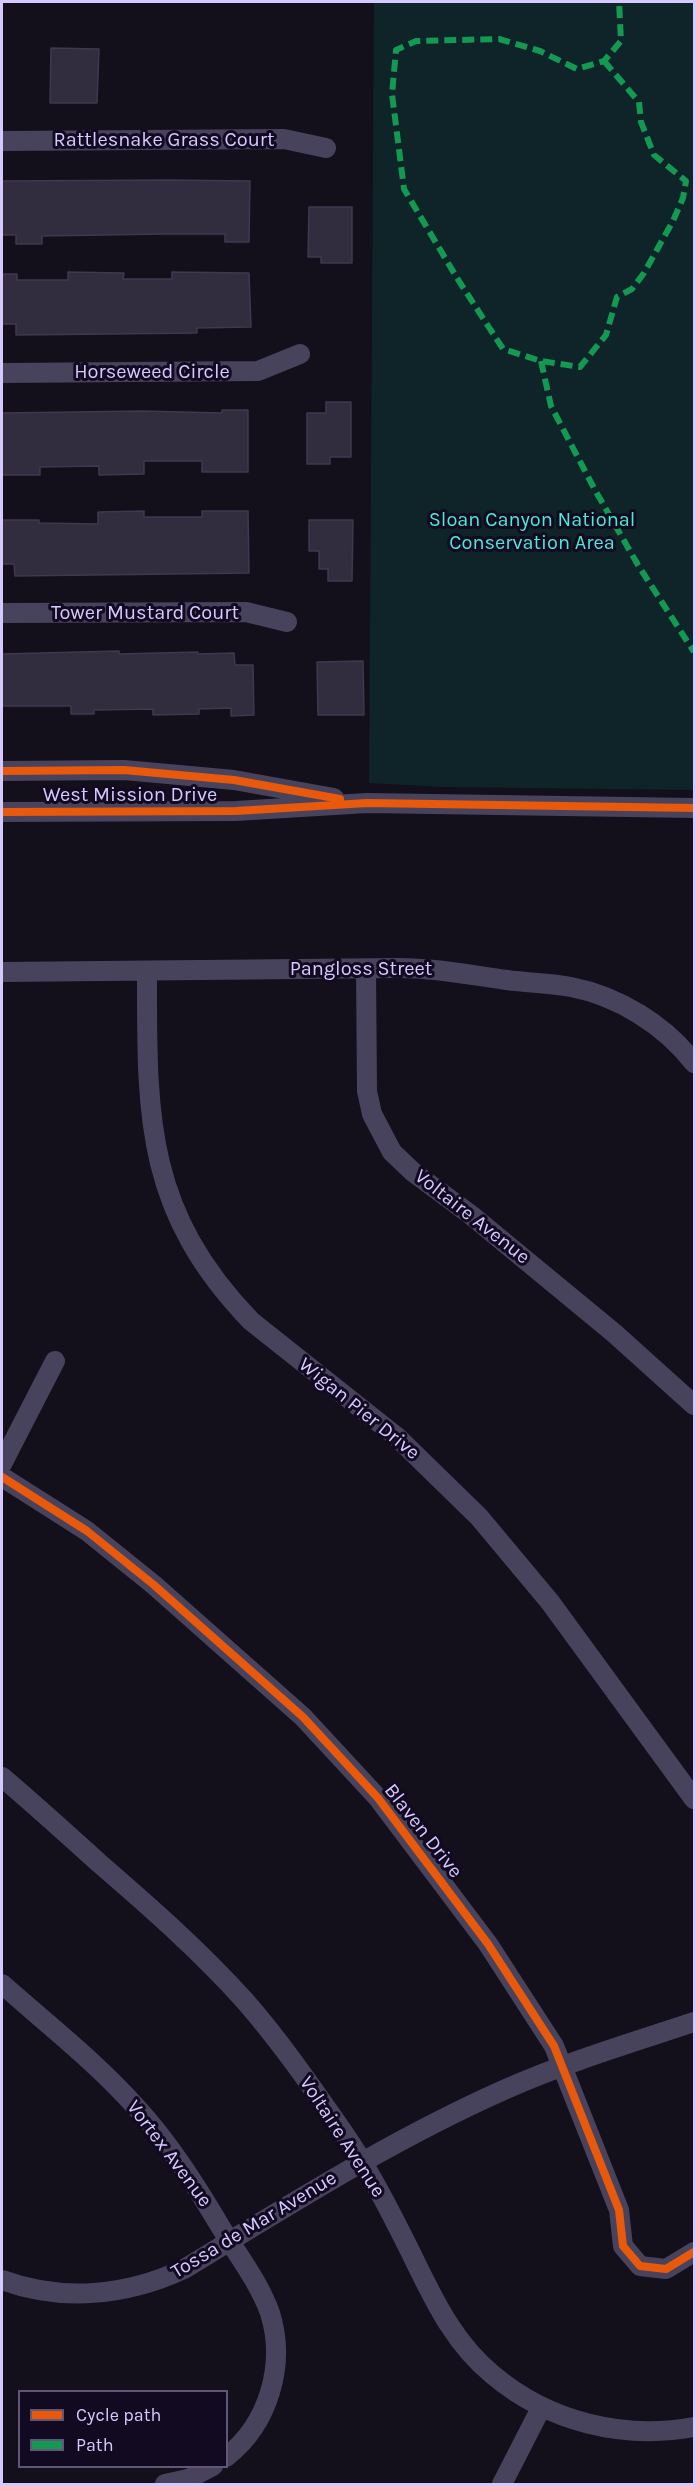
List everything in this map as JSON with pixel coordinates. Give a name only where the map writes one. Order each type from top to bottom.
[{"type":"street","name":"Rattlesnake Grass Court","points":[[2,141],[284,139],[326,148]]},
{"type":"street","name":"Horseweed Circle","points":[[2,373],[258,371],[300,354]]},
{"type":"street","name":"Tower Mustard Court","points":[[2,613],[246,612],[287,622]]},
{"type":"street","name":"West Mission Drive","points":[[2,771],[124,770],[234,780],[367,803]]},
{"type":"street","name":"West Mission Drive","points":[[2,812],[237,811],[367,803],[694,808]]},
{"type":"street","name":"Pangloss Street","points":[[2,972],[432,968],[574,988],[606,998],[634,1011],[670,1038],[694,1063]]},
{"type":"street","name":"Voltaire Avenue","points":[[366,969],[367,1091],[372,1114],[392,1152],[413,1172],[489,1229],[614,1333],[694,1405]]},
{"type":"street","name":"Wigan Pier Drive","points":[[147,971],[148,1084],[154,1140],[162,1174],[177,1215],[206,1266],[251,1321],[397,1437],[479,1516],[550,1602],[694,1799]]},
{"type":"street","points":[[2,1464],[55,1361]]},
{"type":"street","name":"Blaven Drive","points":[[2,1477],[70,1520],[115,1553],[270,1686],[318,1732],[378,1798],[488,1944],[541,2023],[564,2066],[619,2210],[623,2246],[640,2266],[666,2269],[694,2252]]},
{"type":"street","name":"Voltaire Avenue","points":[[2,1777],[143,1901],[221,1975],[273,2035],[362,2162],[444,2318],[459,2341],[491,2374],[541,2408],[571,2419],[632,2432],[670,2432],[694,2427]]},
{"type":"street","name":"Vortex Avenue","points":[[2,1984],[110,2080],[136,2107],[196,2186],[253,2279],[269,2311],[275,2334],[276,2353],[273,2381],[264,2410],[252,2430],[228,2455]]},
{"type":"street","name":"Tossa de Mar Avenue","points":[[2,2280],[45,2291],[96,2294],[119,2291],[162,2280],[362,2162],[460,2110],[564,2066],[694,2022]]},
{"type":"street","points":[[502,2484],[541,2408]]},
{"type":"street","points":[[165,2484],[188,2479],[209,2468]]},
{"type":"green space","name":"Sloan Canyon National Conservation Area","points":[[374,2],[694,2],[694,790],[442,787],[369,783]]},
{"type":"building","points":[[51,48],[99,49],[97,103],[50,103]]},
{"type":"building","points":[[2,181],[250,181],[249,242],[225,242],[225,234],[164,234],[42,236],[42,244],[16,244],[16,235],[2,235]]},
{"type":"building","points":[[309,207],[352,207],[352,263],[321,263],[321,257],[308,257]]},
{"type":"building","points":[[68,272],[124,273],[123,279],[172,279],[172,272],[249,273],[251,327],[197,328],[197,333],[16,335],[16,324],[2,324],[2,274],[17,274],[17,280],[68,280]]},
{"type":"building","points":[[326,402],[351,402],[351,457],[330,457],[330,464],[307,464],[307,413],[326,413]]},
{"type":"building","points":[[222,410],[248,410],[248,472],[202,472],[202,461],[144,461],[144,474],[99,475],[99,466],[40,467],[40,475],[2,475],[2,413],[143,411],[222,413]]},
{"type":"building","points":[[144,511],[144,517],[202,517],[202,511],[248,511],[249,573],[15,576],[14,564],[2,564],[2,520],[98,524],[98,512]]},
{"type":"building","points":[[309,520],[353,520],[352,581],[328,581],[328,569],[319,569],[319,551],[309,551]]},
{"type":"building","points":[[119,651],[119,654],[234,653],[235,665],[253,665],[254,715],[231,716],[231,708],[199,709],[199,714],[153,715],[153,709],[94,710],[94,714],[71,714],[71,706],[2,706],[2,654]]},
{"type":"building","points":[[363,661],[364,715],[318,715],[317,662]]},
{"type":"marked path","points":[[604,61],[639,102],[641,122],[654,155],[686,181],[683,198],[673,221],[644,273],[632,289],[617,297],[606,335],[580,367],[541,361],[503,349],[404,189],[392,94],[396,50],[416,41],[499,39],[540,51],[577,69],[604,61],[621,41],[619,2]]},
{"type":"marked path","points":[[541,361],[551,406],[595,490],[638,565],[694,652]]},
{"type":"cycle path","points":[[2,771],[124,770],[234,780],[340,799]]},
{"type":"cycle path","points":[[2,812],[236,811],[367,803],[694,808]]},
{"type":"cycle path","points":[[2,1477],[87,1531],[154,1585],[303,1717],[378,1798],[488,1944],[554,2046],[619,2210],[623,2246],[640,2266],[666,2269],[694,2252]]}]
